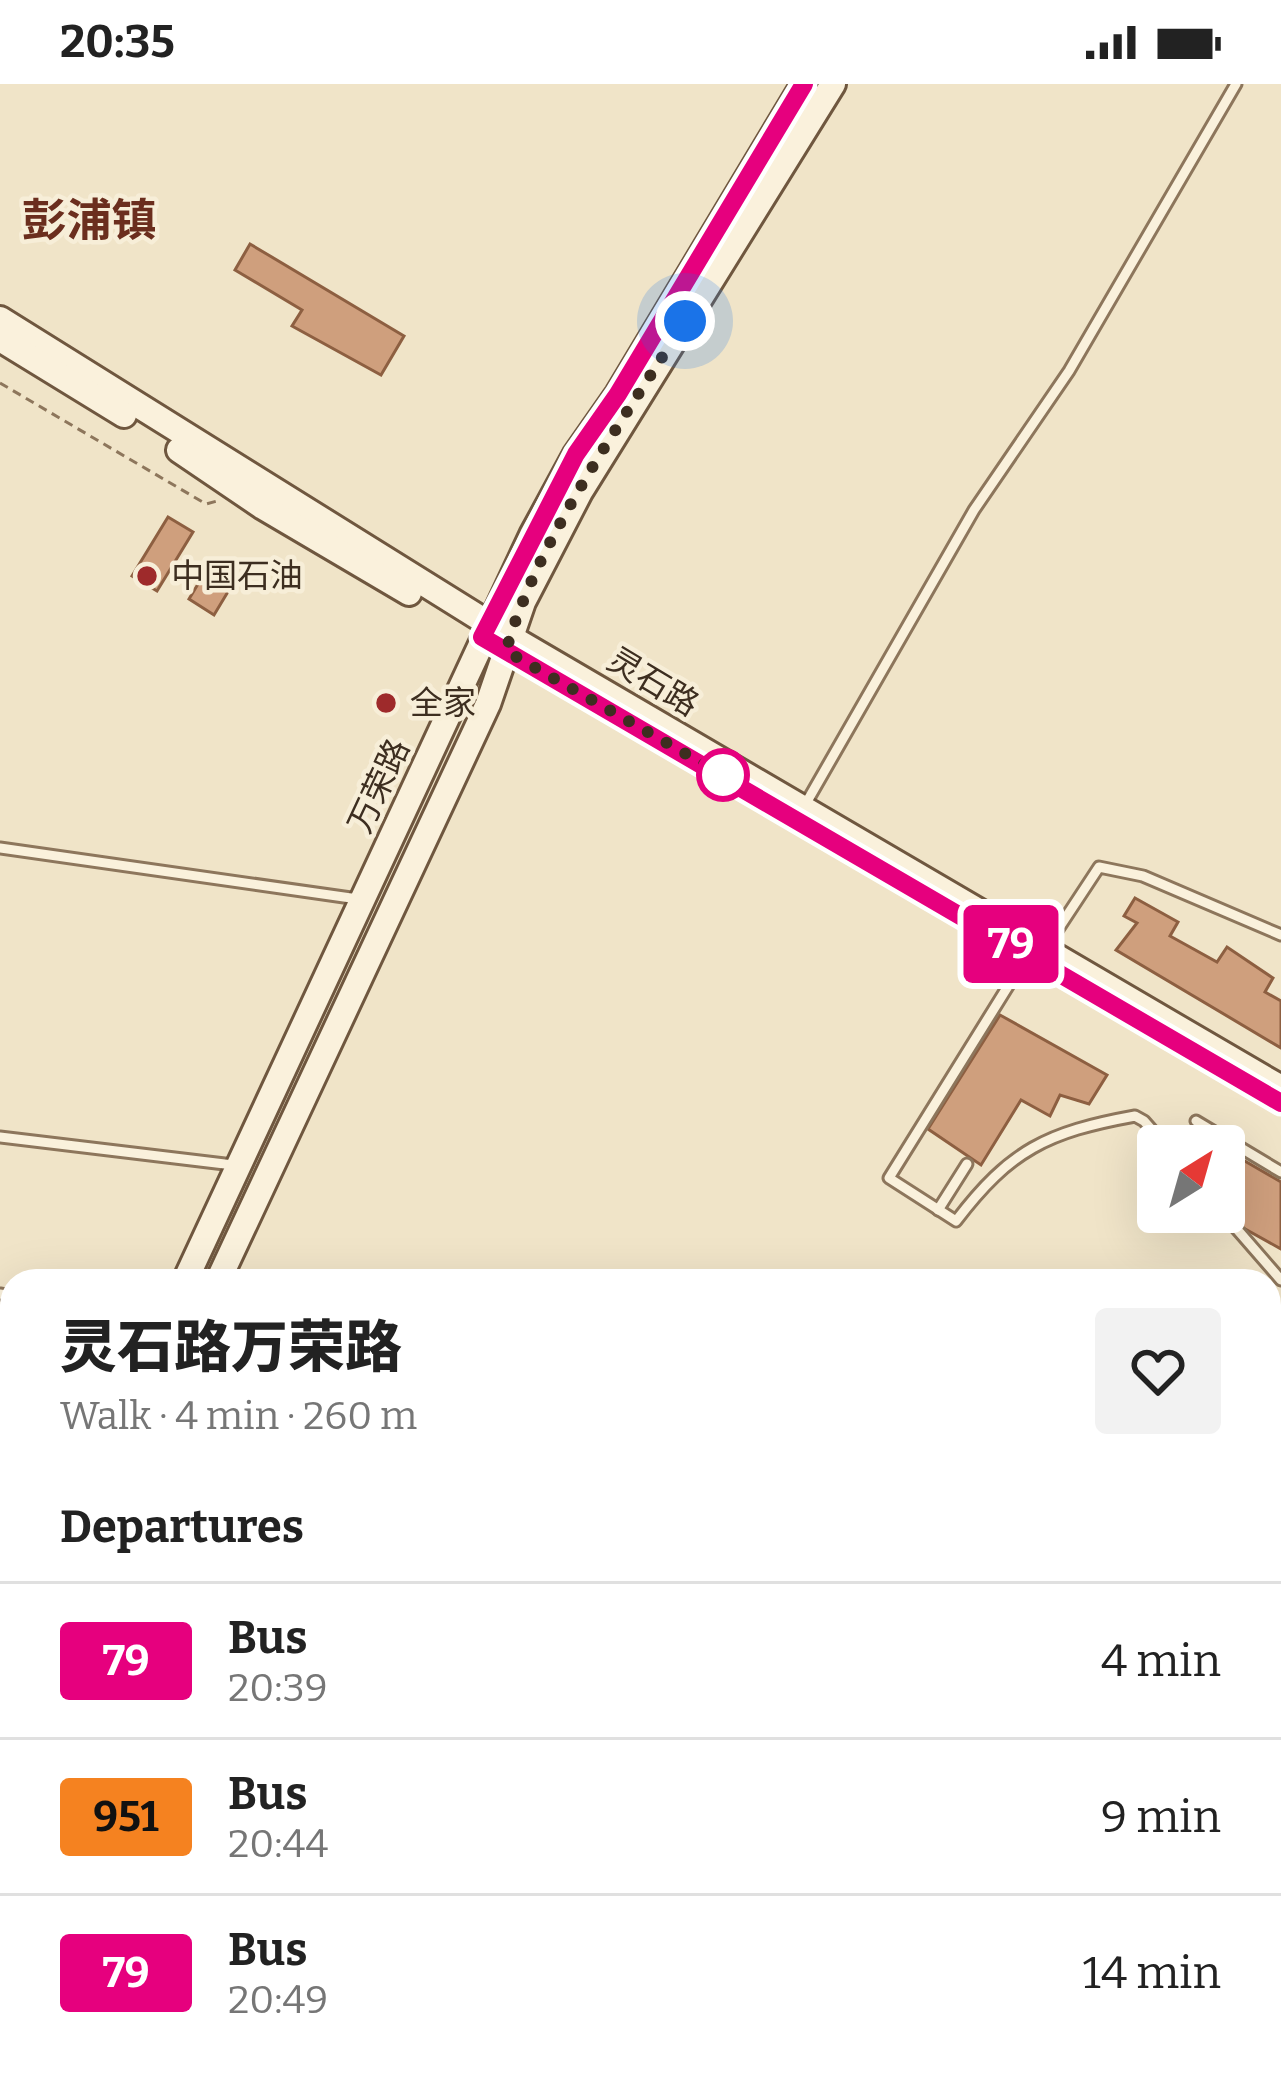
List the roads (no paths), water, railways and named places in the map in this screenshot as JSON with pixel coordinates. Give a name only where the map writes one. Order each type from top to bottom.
[{"type":"main road","name":"万荣路","points":[[191,1269],[485,630],[576,454],[618,394],[804,84]]},
{"type":"main road","name":"万荣路","points":[[224,1269],[488,704],[523,602],[580,492],[832,84]]},
{"type":"main road","name":"灵石路","points":[[0,319],[508,644],[1036,952],[1281,1088]]},
{"type":"main road","name":"灵石路","points":[[0,340],[134,420],[244,494],[485,630]]},
{"type":"main road","name":"灵石路","points":[[508,644],[802,810],[1281,1103]]},
{"type":"lane","points":[[802,810],[974,511],[1069,371],[1236,84]]},
{"type":"lane","points":[[0,848],[363,899]]},
{"type":"lane","points":[[1144,1125],[1135,1116],[1071,1130],[1009,1161],[956,1221],[889,1178],[1036,952],[1099,867],[1143,876],[1281,935]]},
{"type":"lane","points":[[1196,1121],[1281,1172]]},
{"type":"lane","points":[[0,1137],[238,1166]]},
{"type":"lane","points":[[938,1210],[967,1164]]},
{"type":"lane","points":[[1240,1233],[1271,1269]]},
{"type":"lane","points":[[1266,1263],[1273,1251]]},
{"type":"place","name":"中国石油","points":[[147,576]]},
{"type":"place","name":"全家","points":[[386,703]]},
{"type":"district","name":"彭浦镇","points":[[89,221]]}]
